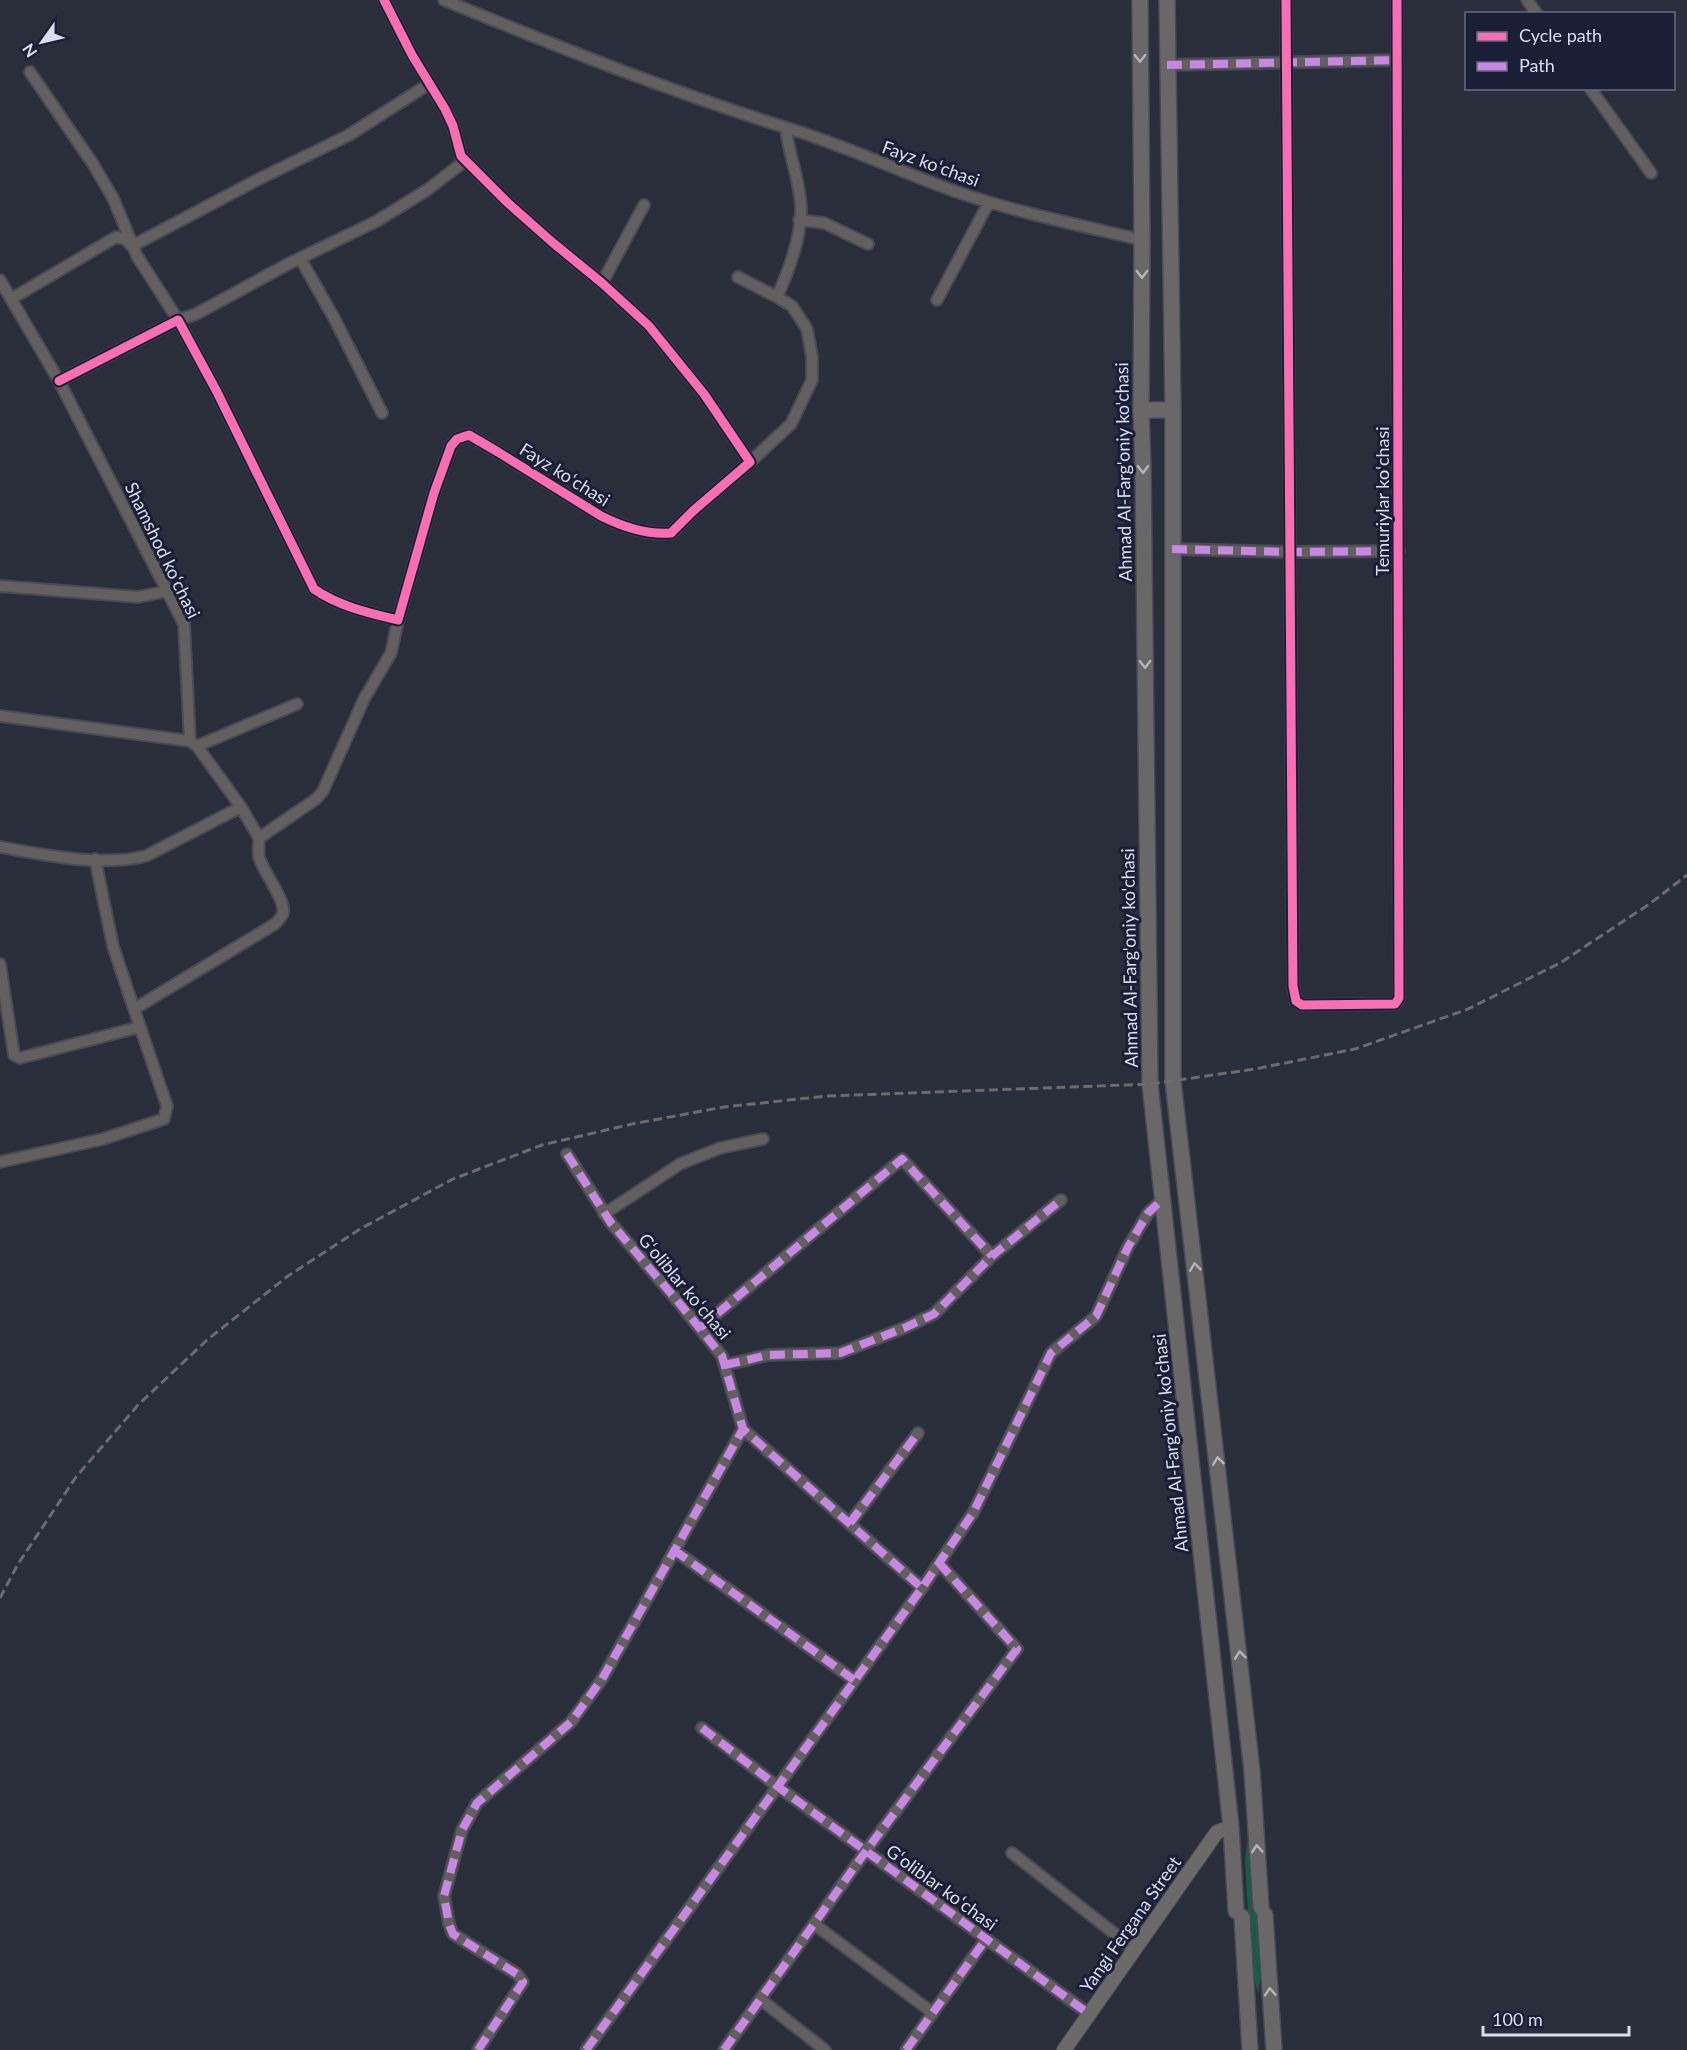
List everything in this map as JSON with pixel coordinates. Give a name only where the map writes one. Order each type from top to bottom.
[{"type":"highway","name":"Ahmad Al-Farg'oniy ko'chasi","points":[[1140,0],[1141,410],[1150,1084],[1231,1827],[1250,2050]]},
{"type":"highway","points":[[1167,0],[1173,410],[1173,1081],[1252,1771],[1274,2050]]},
{"type":"highway","points":[[1141,410],[1173,410]]},
{"type":"highway","points":[[1199,1530],[1225,1525]]},
{"type":"main road","name":"Yangi Fergana Street","points":[[1064,2050],[1216,1832],[1231,1827]]},
{"type":"street","points":[[59,381],[178,320],[196,314],[300,258],[376,221],[427,190],[460,164],[461,156],[449,118],[384,0]]},
{"type":"street","name":"Fayz koʻchasi","points":[[444,0],[647,81],[954,191],[989,202],[1142,240]]},
{"type":"street","points":[[1286,0],[1290,552]]},
{"type":"street","name":"Temuriylar koʻchasi","points":[[1290,552],[1293,986],[1296,1001],[1302,1005],[1395,1004],[1398,1001],[1399,551],[1397,0]]},
{"type":"street","points":[[1167,65],[1396,60]]},
{"type":"street","points":[[30,72],[93,164],[113,198],[132,246],[178,320],[217,392],[314,589],[326,598],[398,620]]},
{"type":"street","points":[[132,246],[257,180],[349,135],[429,84]]},
{"type":"street","points":[[1591,90],[1651,173]]},
{"type":"street","points":[[777,297],[789,269],[801,211],[786,129]]},
{"type":"street","points":[[461,156],[543,234],[649,326],[704,394],[750,462]]},
{"type":"street","points":[[937,300],[989,202]]},
{"type":"street","points":[[602,283],[644,205]]},
{"type":"street","points":[[799,220],[824,223],[868,244]]},
{"type":"street","points":[[11,299],[116,237],[132,246]]},
{"type":"street","points":[[300,258],[334,318],[382,413]]},
{"type":"street","name":"Fayz koʻchasi","points":[[259,838],[316,800],[323,792],[364,699],[391,653],[398,620],[434,494],[451,446],[457,439],[469,435],[601,516],[619,525],[656,534],[671,533],[790,424],[812,380],[812,357],[807,329],[792,306],[738,277]]},
{"type":"street","name":"Shamshod koʻchasi","points":[[0,280],[59,381],[184,624],[193,743]]},
{"type":"street","points":[[1172,549],[1290,552],[1399,551]]},
{"type":"street","points":[[0,586],[138,597],[167,591]]},
{"type":"street","points":[[0,716],[193,743],[297,704]]},
{"type":"street","points":[[134,1009],[275,924],[284,910],[262,866],[258,854],[259,838],[241,807],[193,743]]},
{"type":"street","points":[[0,847],[95,859],[130,860],[146,856],[241,807]]},
{"type":"street","points":[[0,1162],[103,1139],[164,1119],[167,1106],[113,946],[95,859]]},
{"type":"street","points":[[0,964],[14,1055],[20,1058],[140,1027]]},
{"type":"street","points":[[604,1214],[680,1164],[720,1148],[763,1139]]},
{"type":"street","name":"Gʻoliblar koʻchasi","points":[[567,1154],[604,1214],[722,1356],[743,1429]]},
{"type":"street","points":[[700,1328],[902,1159],[992,1256]]},
{"type":"street","points":[[586,2050],[922,1588],[973,1513],[1051,1353],[1096,1316],[1128,1247],[1148,1213],[1163,1199]]},
{"type":"street","points":[[724,1365],[768,1355],[840,1353],[934,1314],[992,1256],[1061,1200]]},
{"type":"street","points":[[478,2050],[523,1983],[517,1974],[453,1934],[449,1924],[444,1896],[462,1830],[477,1803],[571,1722],[602,1679],[743,1429],[922,1588]]},
{"type":"street","points":[[850,1523],[918,1433]]},
{"type":"street","points":[[674,1550],[854,1680]]},
{"type":"street","points":[[724,2050],[866,1851],[1017,1649],[939,1563]]},
{"type":"street","name":"Gʻoliblar koʻchasi","points":[[702,1728],[777,1786],[1089,2014]]},
{"type":"street","points":[[1012,1853],[1134,1949]]},
{"type":"street","points":[[814,1924],[933,2013]]},
{"type":"street","points":[[906,2050],[986,1939]]},
{"type":"street","points":[[760,2000],[825,2050]]},
{"type":"green space","points":[[1248,1836],[1257,1859],[1262,1966],[1258,1994],[1251,1967],[1245,1860]]},
{"type":"railway","points":[[0,1598],[18,1564],[76,1477],[138,1405],[207,1340],[288,1276],[360,1229],[453,1179],[542,1145],[632,1124],[724,1107],[827,1096],[1150,1084],[1255,1069],[1355,1049],[1468,1009],[1560,963],[1648,905],[1687,875]]},
{"type":"marked path","points":[[1167,65],[1396,60]]},
{"type":"marked path","points":[[1172,549],[1290,552],[1399,551]]},
{"type":"marked path","points":[[567,1154],[611,1223],[722,1356],[743,1429],[922,1588]]},
{"type":"marked path","points":[[700,1328],[902,1159],[992,1256]]},
{"type":"marked path","points":[[586,2050],[922,1588],[973,1513],[1051,1353],[1096,1316],[1128,1247],[1148,1213],[1163,1199]]},
{"type":"marked path","points":[[725,1365],[768,1355],[840,1353],[934,1314],[992,1256],[1061,1200]]},
{"type":"marked path","points":[[478,2050],[523,1982],[517,1974],[453,1934],[444,1896],[462,1830],[477,1803],[571,1722],[602,1679],[743,1429]]},
{"type":"marked path","points":[[850,1523],[918,1433]]},
{"type":"marked path","points":[[674,1550],[854,1680]]},
{"type":"marked path","points":[[724,2050],[866,1851],[1017,1649],[939,1563]]},
{"type":"marked path","points":[[702,1728],[777,1786],[1089,2014]]},
{"type":"marked path","points":[[906,2050],[986,1939]]},
{"type":"cycle path","points":[[59,381],[178,320],[217,392],[314,589],[343,604],[398,620],[434,493],[451,446],[457,439],[469,435],[601,516],[626,527],[653,533],[671,533],[750,462],[704,394],[649,326],[508,203],[461,156],[453,126],[445,109],[412,55],[384,0]]},
{"type":"cycle path","points":[[1286,0],[1293,986],[1296,1001],[1302,1005],[1395,1004],[1399,998],[1397,0]]}]
